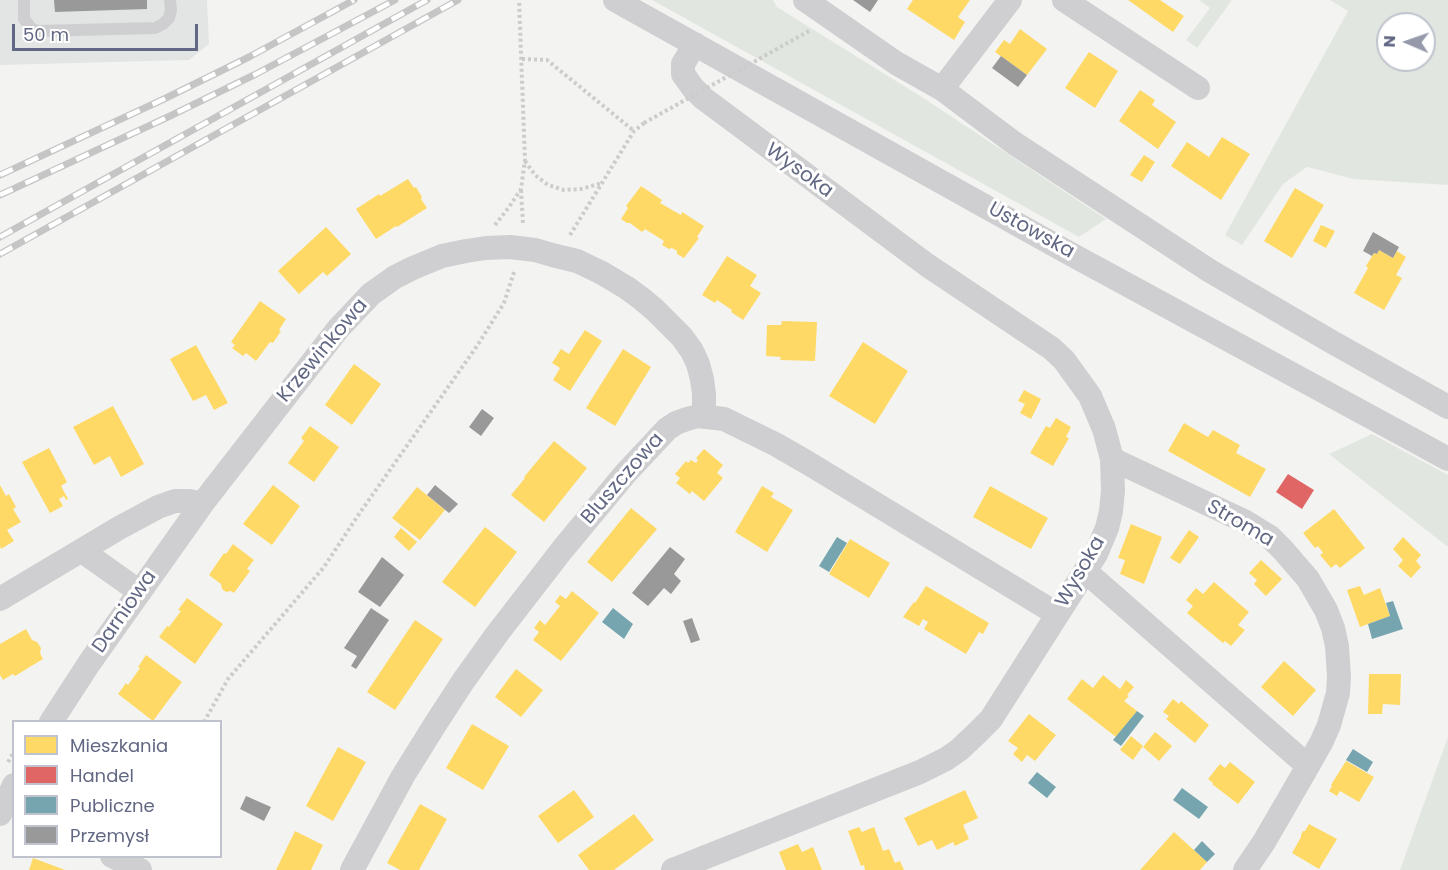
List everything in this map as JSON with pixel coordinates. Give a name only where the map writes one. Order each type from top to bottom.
[{"type":"street","name":"Ustowska","points":[[615,0],[1057,246],[1448,459]]},
{"type":"street","points":[[805,0],[896,63],[942,90],[1014,143],[1210,271],[1448,407]]},
{"type":"street","points":[[942,90],[1010,0]]},
{"type":"street","points":[[1064,0],[1198,88]]},
{"type":"street","name":"Wysoka","points":[[673,870],[920,772],[946,759],[976,734],[991,719],[1085,572],[1102,541],[1111,511],[1113,483],[1112,459],[1104,429],[1094,404],[1064,360],[1051,348],[927,265],[703,98],[683,74],[683,64],[695,44]]},
{"type":"street","name":"Krzewinkowa","points":[[202,504],[338,329],[371,294],[395,278],[441,256],[517,241],[535,250],[577,261],[602,273],[627,288],[655,310],[692,351],[700,371],[704,394],[704,417]]},
{"type":"street","name":"Bluszczowa","points":[[352,870],[403,776],[464,680],[561,550],[625,474],[667,429],[687,419],[704,417],[724,419],[800,458],[1057,614]]},
{"type":"street","name":"Stroma","points":[[1112,459],[1244,521],[1270,537],[1298,567],[1317,593],[1333,628],[1339,677],[1338,693],[1329,724],[1308,766],[1245,870]]},
{"type":"street","points":[[0,599],[158,507],[175,501],[202,504]]},
{"type":"street","name":"Darniowa","points":[[52,720],[84,671],[202,504]]},
{"type":"street","points":[[82,550],[140,592]]},
{"type":"street","points":[[1085,572],[1308,766]]},
{"type":"street","points":[[116,858],[140,870]]},
{"type":"lane","points":[[24,0],[24,19],[38,31],[155,28],[169,18],[170,0]]},
{"type":"path","points":[[205,720],[228,679],[324,567],[477,346],[504,303],[515,271],[525,160],[519,0]]},
{"type":"path","points":[[556,256],[634,131],[644,123],[809,31]]},
{"type":"path","points":[[522,59],[547,60],[634,131]]},
{"type":"path","points":[[698,86],[706,92]]},
{"type":"path","points":[[525,160],[535,175],[556,188],[581,189],[602,183]]},
{"type":"path","points":[[486,248],[495,225],[521,189]]},
{"type":"shaded area","points":[[0,0],[207,0],[209,44],[189,60],[0,65]]},
{"type":"shaded area","points":[[652,0],[773,0],[777,7],[925,99],[1106,219],[1079,237]]},
{"type":"shaded area","points":[[1199,0],[1232,0],[1197,48],[1186,40],[1210,8]]},
{"type":"shaded area","points":[[1330,0],[1448,0],[1448,185],[1353,179],[1307,167],[1283,184],[1242,245],[1225,235],[1348,11]]},
{"type":"shaded area","points":[[1372,434],[1448,475],[1448,547],[1329,454]]},
{"type":"shaded area","points":[[1448,737],[1448,870],[1400,870]]},
{"type":"building: Mieszkania","points":[[913,0],[970,0],[958,17],[965,22],[954,40],[907,9]]},
{"type":"building: Mieszkania","points":[[1128,0],[1160,0],[1184,16],[1173,32]]},
{"type":"building: Mieszkania","points":[[1020,29],[1047,49],[1027,75],[995,52],[1004,40],[1010,44]]},
{"type":"building: Mieszkania","points":[[1089,52],[1118,71],[1095,108],[1065,88]]},
{"type":"building: Mieszkania","points":[[1140,90],[1155,100],[1152,105],[1176,122],[1158,149],[1119,121]]},
{"type":"building: Mieszkania","points":[[1222,137],[1250,154],[1221,200],[1171,166],[1187,142],[1209,157]]},
{"type":"building: Mieszkania","points":[[1144,155],[1155,162],[1142,182],[1130,175]]},
{"type":"building: Mieszkania","points":[[408,179],[414,188],[416,187],[427,208],[376,239],[356,209]]},
{"type":"building: Mieszkania","points":[[641,186],[662,200],[660,203],[681,215],[682,212],[704,226],[697,237],[699,238],[684,258],[672,248],[669,249],[662,245],[664,241],[645,229],[642,232],[621,219],[628,208],[626,206]]},
{"type":"building: Mieszkania","points":[[1295,188],[1324,205],[1292,258],[1264,241]]},
{"type":"building: Mieszkania","points":[[1321,225],[1335,231],[1326,248],[1313,241]]},
{"type":"building: Mieszkania","points":[[326,227],[351,254],[327,276],[323,272],[299,294],[278,271]]},
{"type":"building: Mieszkania","points":[[1379,250],[1393,258],[1397,251],[1406,257],[1396,275],[1402,278],[1384,310],[1354,293],[1368,268],[1366,266],[1374,253],[1377,254]]},
{"type":"building: Mieszkania","points":[[727,256],[757,275],[750,286],[761,293],[743,320],[717,300],[715,303],[702,295]]},
{"type":"building: Mieszkania","points":[[260,301],[286,319],[273,343],[270,342],[256,361],[246,353],[243,356],[232,348],[235,345],[231,342]]},
{"type":"building: Mieszkania","points":[[782,321],[817,322],[815,361],[780,360],[781,357],[766,356],[767,325],[781,325]]},
{"type":"building: Mieszkania","points":[[585,330],[602,341],[570,391],[553,380],[560,368],[552,363],[561,349],[569,354]]},
{"type":"building: Mieszkania","points":[[863,342],[908,371],[875,424],[829,396]]},
{"type":"building: Mieszkania","points":[[196,345],[228,403],[214,410],[206,395],[193,401],[170,359]]},
{"type":"building: Mieszkania","points":[[623,349],[651,367],[615,426],[586,408]]},
{"type":"building: Mieszkania","points":[[354,364],[381,384],[352,425],[325,405]]},
{"type":"building: Mieszkania","points":[[1024,390],[1041,399],[1031,419],[1020,413],[1025,404],[1018,401]]},
{"type":"building: Mieszkania","points":[[113,406],[144,464],[121,477],[110,456],[94,465],[73,427]]},
{"type":"building: Mieszkania","points":[[1056,418],[1071,427],[1066,437],[1069,438],[1053,466],[1030,453],[1046,426],[1050,428]]},
{"type":"building: Mieszkania","points":[[1184,423],[1208,437],[1213,430],[1240,445],[1236,453],[1266,469],[1250,497],[1168,451]]},
{"type":"building: Mieszkania","points":[[310,426],[339,447],[314,482],[288,463],[304,441],[301,438]]},
{"type":"building: Mieszkania","points":[[554,441],[587,468],[544,522],[511,495]]},
{"type":"building: Mieszkania","points":[[49,448],[67,482],[61,486],[68,499],[66,500],[64,496],[59,499],[63,506],[50,513],[22,462]]},
{"type":"building: Mieszkania","points":[[704,449],[723,465],[717,473],[723,478],[704,501],[692,491],[690,494],[676,483],[680,478],[675,474],[686,461],[688,463],[691,460],[696,463],[698,460],[696,458]]},
{"type":"building: Mieszkania","points":[[0,485],[6,496],[9,494],[16,507],[13,509],[21,522],[7,530],[14,541],[1,549],[0,546]]},
{"type":"building: Mieszkania","points":[[273,485],[300,506],[272,545],[243,524]]},
{"type":"building: Mieszkania","points":[[762,486],[774,493],[771,497],[793,510],[767,552],[735,532]]},
{"type":"building: Mieszkania","points":[[990,486],[1048,518],[1031,549],[973,517]]},
{"type":"building: Mieszkania","points":[[417,487],[445,510],[420,540],[392,518]]},
{"type":"building: Mieszkania","points":[[631,508],[657,529],[612,582],[587,562]]},
{"type":"building: Mieszkania","points":[[1334,509],[1365,548],[1340,568],[1336,564],[1331,568],[1320,555],[1323,553],[1318,546],[1315,548],[1303,533]]},
{"type":"building: Mieszkania","points":[[1131,524],[1162,537],[1144,584],[1120,574],[1125,560],[1118,558]]},
{"type":"building: Mieszkania","points":[[485,527],[517,552],[475,607],[442,582]]},
{"type":"building: Mieszkania","points":[[401,528],[417,542],[409,551],[394,537]]},
{"type":"building: Mieszkania","points":[[1189,530],[1199,537],[1180,564],[1170,558]]},
{"type":"building: Mieszkania","points":[[1403,537],[1421,555],[1416,561],[1421,567],[1411,578],[1398,566],[1403,560],[1393,549]]},
{"type":"building: Mieszkania","points":[[850,539],[890,563],[869,598],[829,574]]},
{"type":"building: Mieszkania","points":[[233,544],[254,560],[247,569],[250,571],[234,593],[226,592],[222,589],[221,584],[209,575]]},
{"type":"building: Mieszkania","points":[[1261,560],[1282,579],[1266,596],[1254,584],[1257,580],[1249,573]]},
{"type":"building: Mieszkania","points":[[1214,582],[1249,612],[1238,625],[1245,630],[1231,646],[1225,641],[1223,643],[1187,613],[1193,606],[1186,600],[1196,588],[1203,594]]},
{"type":"building: Mieszkania","points":[[926,586],[989,623],[983,634],[979,632],[966,654],[924,629],[928,622],[923,619],[919,626],[903,617]]},
{"type":"building: Mieszkania","points":[[1360,586],[1364,595],[1380,588],[1390,616],[1360,627],[1347,590]]},
{"type":"building: Mieszkania","points":[[572,591],[599,613],[561,661],[533,640],[539,632],[534,628],[540,620],[545,625],[560,606],[555,602],[560,595],[566,599]]},
{"type":"building: Mieszkania","points":[[187,598],[223,624],[195,664],[159,637],[181,611],[178,610]]},
{"type":"building: Mieszkania","points":[[415,620],[443,639],[395,710],[367,692]]},
{"type":"building: Mieszkania","points":[[26,629],[32,640],[37,642],[41,648],[40,653],[43,659],[15,676],[13,674],[3,680],[0,675],[0,644]]},
{"type":"building: Mieszkania","points":[[146,655],[182,682],[154,720],[118,694],[126,683],[128,685],[140,668],[138,667]]},
{"type":"building: Mieszkania","points":[[1284,661],[1316,690],[1293,716],[1261,687]]},
{"type":"building: Mieszkania","points":[[516,669],[543,690],[521,717],[495,697]]},
{"type":"building: Mieszkania","points":[[1369,674],[1401,674],[1400,705],[1383,704],[1382,714],[1368,714]]},
{"type":"building: Mieszkania","points":[[1103,675],[1120,689],[1126,680],[1134,687],[1124,701],[1137,711],[1116,737],[1067,699],[1082,679],[1093,688]]},
{"type":"building: Mieszkania","points":[[1173,699],[1179,704],[1181,701],[1209,725],[1195,743],[1166,719],[1169,716],[1163,712]]},
{"type":"building: Mieszkania","points":[[1029,714],[1056,735],[1035,761],[1027,755],[1022,762],[1013,754],[1018,748],[1008,741]]},
{"type":"building: Mieszkania","points":[[472,724],[509,746],[483,790],[446,768]]},
{"type":"building: Mieszkania","points":[[1155,732],[1172,746],[1159,761],[1143,747]]},
{"type":"building: Mieszkania","points":[[1131,736],[1143,746],[1133,760],[1120,750]]},
{"type":"building: Mieszkania","points":[[338,747],[366,762],[333,821],[306,806]]},
{"type":"building: Mieszkania","points":[[1346,761],[1374,777],[1359,802],[1340,791],[1337,796],[1329,791]]},
{"type":"building: Mieszkania","points":[[1230,762],[1255,782],[1238,804],[1208,779],[1220,764],[1225,768]]},
{"type":"building: Mieszkania","points":[[574,790],[594,817],[558,843],[538,816]]},
{"type":"building: Mieszkania","points":[[965,790],[978,818],[963,825],[969,839],[955,846],[953,842],[937,850],[932,840],[918,846],[904,818]]},
{"type":"building: Mieszkania","points":[[420,804],[447,819],[419,870],[400,870],[387,863]]},
{"type":"building: Mieszkania","points":[[634,814],[654,840],[614,870],[589,870],[578,855]]},
{"type":"building: Mieszkania","points":[[1309,824],[1337,839],[1319,869],[1292,853]]},
{"type":"building: Mieszkania","points":[[859,827],[862,832],[874,827],[883,851],[889,849],[895,863],[900,861],[904,870],[865,870],[864,865],[861,866],[848,831]]},
{"type":"building: Mieszkania","points":[[295,831],[323,845],[311,870],[276,870]]},
{"type":"building: Mieszkania","points":[[1174,832],[1207,862],[1200,870],[1140,870]]},
{"type":"building: Mieszkania","points":[[798,844],[802,852],[813,847],[822,870],[786,870],[779,852]]},
{"type":"building: Mieszkania","points":[[33,858],[65,870],[29,870]]},
{"type":"building: Handel","points":[[1288,474],[1314,490],[1302,509],[1276,492]]},
{"type":"building: Publiczne","points":[[837,537],[847,543],[829,572],[819,566]]},
{"type":"building: Publiczne","points":[[1393,601],[1403,629],[1372,639],[1368,624],[1390,616],[1386,603]]},
{"type":"building: Publiczne","points":[[613,608],[633,624],[624,639],[602,622]]},
{"type":"building: Publiczne","points":[[1137,711],[1144,716],[1121,746],[1113,740]]},
{"type":"building: Publiczne","points":[[1353,749],[1373,762],[1367,772],[1346,760]]},
{"type":"building: Publiczne","points":[[1037,772],[1056,787],[1047,798],[1028,783]]},
{"type":"building: Publiczne","points":[[1182,788],[1208,807],[1199,819],[1173,800]]},
{"type":"building: Publiczne","points":[[1202,841],[1215,854],[1207,862],[1194,850]]},
{"type":"building: Przemysł","points":[[54,0],[147,0],[147,9],[55,12]]},
{"type":"building: Przemysł","points":[[853,0],[878,0],[870,12]]},
{"type":"building: Przemysł","points":[[1001,56],[1027,75],[1018,87],[992,68]]},
{"type":"building: Przemysł","points":[[1373,232],[1399,247],[1393,258],[1379,250],[1372,256],[1363,251]]},
{"type":"building: Przemysł","points":[[482,409],[494,418],[481,436],[469,427]]},
{"type":"building: Przemysł","points":[[435,485],[458,504],[449,513],[427,495]]},
{"type":"building: Przemysł","points":[[670,547],[685,559],[674,574],[681,581],[671,594],[664,588],[648,606],[632,593]]},
{"type":"building: Przemysł","points":[[382,557],[404,575],[380,607],[358,592]]},
{"type":"building: Przemysł","points":[[371,608],[389,620],[356,669],[351,666],[357,656],[344,648]]},
{"type":"building: Przemysł","points":[[692,618],[700,640],[691,643],[683,621]]},
{"type":"building: Przemysł","points":[[246,796],[271,807],[264,821],[240,809]]},
{"type":"railway","points":[[0,175],[249,57],[354,0]]},
{"type":"railway","points":[[0,195],[256,74],[395,0]]},
{"type":"railway","points":[[0,237],[427,0]]},
{"type":"railway","points":[[0,254],[458,0]]}]
